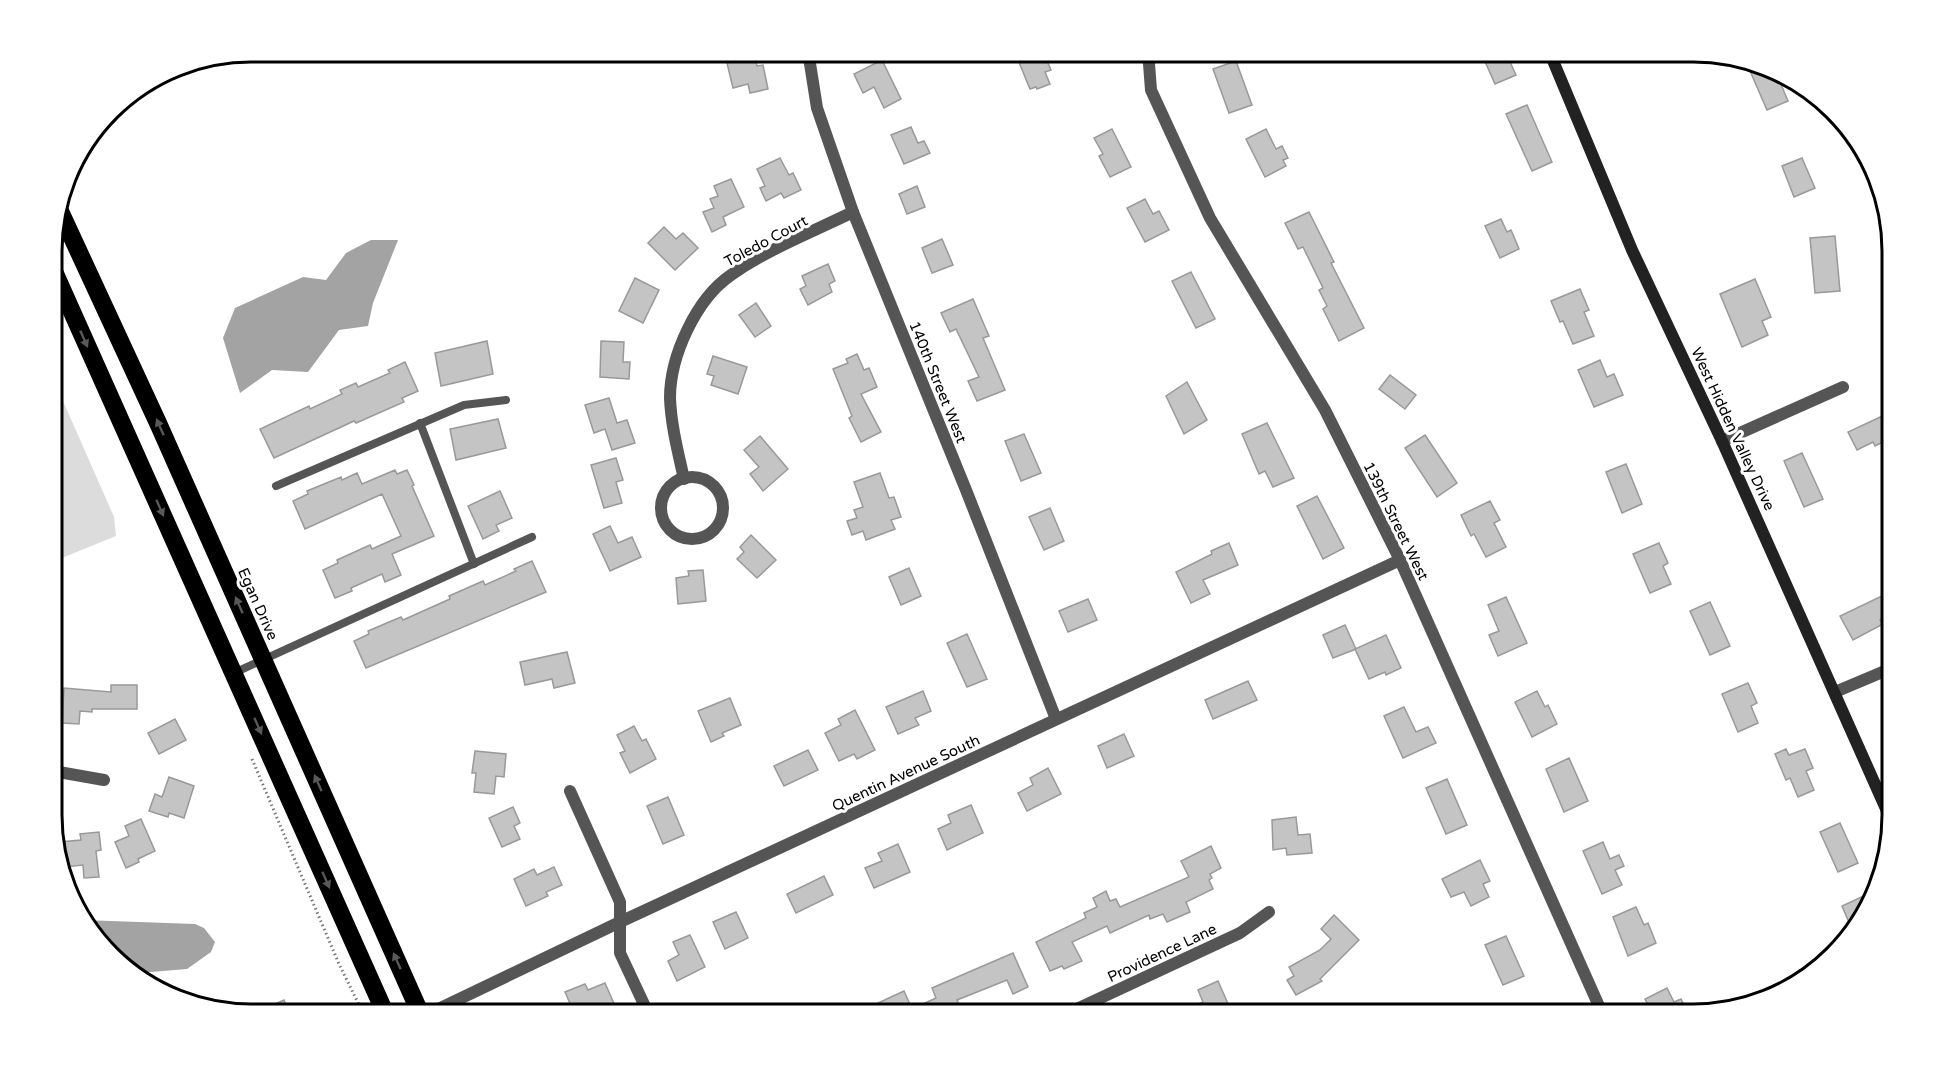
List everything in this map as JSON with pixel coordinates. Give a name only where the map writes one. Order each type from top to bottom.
[{"type":"highway","name":"Egan Drive","points":[[64,220],[158,423],[416,1004]]},
{"type":"highway","points":[[62,291],[381,1004]]},
{"type":"street","name":"140th Street West","points":[[810,62],[817,108],[853,212],[1056,719]]},
{"type":"street","name":"139th Street West","points":[[1149,62],[1151,90],[1210,218],[1325,410],[1400,560],[1598,1004]]},
{"type":"street","name":"West Hidden Valley Drive","points":[[1554,62],[1632,250],[1722,441],[1882,799]]},
{"type":"street","name":"Toledo Court","points":[[684,479],[673,427],[670,397],[673,371],[681,341],[695,316],[729,276],[853,212]]},
{"type":"street","points":[[1722,441],[1843,387]]},
{"type":"street","points":[[693,476],[703,478],[718,490],[722,500],[723,509],[716,528],[699,538],[690,539],[679,536],[670,530],[661,511],[666,490],[674,482],[684,479],[693,476]]},
{"type":"street","name":"Quentin Avenue South","points":[[449,1004],[620,922],[1400,560]]},
{"type":"street","points":[[1835,692],[1882,672]]},
{"type":"street","points":[[62,773],[104,780]]},
{"type":"street","points":[[570,790],[620,902],[620,953],[644,1004]]},
{"type":"street","name":"Providence Lane","points":[[1088,1004],[1240,933],[1269,912]]},
{"type":"lane","points":[[276,486],[464,405],[506,400]]},
{"type":"lane","points":[[420,423],[474,564]]},
{"type":"lane","points":[[234,673],[532,537]]},
{"type":"shaded area","points":[[371,240],[398,240],[373,303],[368,326],[339,330],[308,372],[272,370],[240,393],[223,338],[235,308],[303,277],[326,280],[346,253]]},
{"type":"shaded area","points":[[62,399],[114,517],[116,536],[62,558]]},
{"type":"shaded area","points":[[93,920],[195,924],[204,928],[215,942],[211,952],[187,969],[144,972],[108,940]]},
{"type":"building","points":[[756,62],[757,66],[763,65],[768,89],[750,93],[748,84],[733,88],[727,63]]},
{"type":"building","points":[[878,62],[883,62],[901,99],[884,108],[874,87],[863,93],[854,74]]},
{"type":"building","points":[[1019,62],[1048,62],[1051,70],[1045,72],[1050,84],[1030,89]]},
{"type":"building","points":[[1236,62],[1252,105],[1229,113],[1213,69]]},
{"type":"building","points":[[1485,62],[1510,62],[1516,75],[1495,84]]},
{"type":"building","points":[[1750,71],[1781,84],[1788,101],[1767,110]]},
{"type":"building","points":[[1527,105],[1552,162],[1532,171],[1506,114]]},
{"type":"building","points":[[911,127],[918,143],[924,141],[930,153],[904,164],[891,135]]},
{"type":"building","points":[[1112,129],[1131,167],[1110,177],[1099,156],[1103,154],[1094,138]]},
{"type":"building","points":[[1266,129],[1276,149],[1282,146],[1288,158],[1283,160],[1286,166],[1265,177],[1246,139]]},
{"type":"building","points":[[780,158],[789,175],[793,173],[801,190],[784,198],[781,193],[766,201],[760,188],[765,186],[757,169]]},
{"type":"building","points":[[1802,158],[1815,188],[1794,197],[1782,166]]},
{"type":"building","points":[[731,179],[744,207],[723,217],[726,225],[712,232],[703,212],[714,208],[710,199],[718,196],[714,186]]},
{"type":"building","points":[[917,186],[925,207],[907,214],[899,194]]},
{"type":"building","points":[[1145,199],[1153,214],[1159,211],[1169,230],[1145,242],[1127,208]]},
{"type":"building","points":[[1309,212],[1334,262],[1331,263],[1364,328],[1339,341],[1323,309],[1327,306],[1319,290],[1323,288],[1303,247],[1298,249],[1285,223]]},
{"type":"building","points":[[1501,219],[1507,232],[1511,230],[1519,249],[1500,258],[1485,226]]},
{"type":"building","points":[[664,227],[676,239],[683,233],[698,248],[675,270],[648,243]]},
{"type":"building","points":[[1835,236],[1840,291],[1815,293],[1810,238]]},
{"type":"building","points":[[942,239],[953,265],[932,273],[922,248]]},
{"type":"building","points":[[828,264],[835,281],[829,284],[832,292],[808,305],[800,289],[806,286],[802,276]]},
{"type":"building","points":[[1191,272],[1215,319],[1196,328],[1172,281]]},
{"type":"building","points":[[635,278],[659,290],[643,323],[619,311]]},
{"type":"building","points":[[1755,279],[1771,317],[1762,321],[1768,335],[1742,347],[1720,294]]},
{"type":"building","points":[[1580,289],[1589,310],[1584,312],[1594,336],[1573,344],[1551,301]]},
{"type":"building","points":[[973,299],[989,336],[983,338],[1005,390],[977,401],[968,381],[979,377],[956,329],[950,332],[941,313]]},
{"type":"building","points":[[756,303],[771,326],[755,337],[739,315]]},
{"type":"building","points":[[487,341],[493,374],[441,386],[435,353]]},
{"type":"building","points":[[601,341],[624,342],[623,362],[630,362],[629,379],[600,377]]},
{"type":"building","points":[[857,354],[864,370],[869,368],[877,387],[861,394],[881,432],[861,442],[849,418],[852,416],[833,369],[848,363],[846,359]]},
{"type":"building","points":[[713,356],[747,367],[738,394],[711,385],[714,376],[707,374]]},
{"type":"building","points":[[1600,360],[1607,377],[1614,374],[1623,395],[1594,407],[1578,370]]},
{"type":"building","points":[[405,362],[418,391],[402,398],[404,402],[356,423],[354,421],[274,458],[260,429],[309,406],[310,409],[342,394],[340,390],[356,383],[358,387],[390,373],[388,370]]},
{"type":"building","points":[[1390,375],[1416,395],[1405,409],[1379,389]]},
{"type":"building","points":[[1187,382],[1207,420],[1184,434],[1166,396]]},
{"type":"building","points":[[609,398],[617,423],[627,420],[635,443],[612,450],[605,429],[594,433],[585,405]]},
{"type":"building","points":[[1882,416],[1882,442],[1875,446],[1873,442],[1857,450],[1848,432]]},
{"type":"building","points":[[498,419],[506,448],[456,460],[450,429]]},
{"type":"building","points":[[1267,423],[1294,478],[1273,487],[1265,471],[1259,474],[1242,434]]},
{"type":"building","points":[[1024,434],[1041,473],[1021,481],[1005,441]]},
{"type":"building","points":[[1425,435],[1457,483],[1437,497],[1405,448]]},
{"type":"building","points":[[760,436],[788,469],[763,491],[750,474],[759,467],[744,450]]},
{"type":"building","points":[[1802,453],[1823,499],[1804,507],[1784,461]]},
{"type":"building","points":[[616,458],[623,480],[616,482],[622,503],[604,508],[591,465]]},
{"type":"building","points":[[1626,464],[1642,504],[1622,513],[1606,472]]},
{"type":"building","points":[[395,470],[397,474],[407,470],[434,536],[392,554],[401,575],[385,582],[382,574],[335,598],[323,570],[338,563],[337,560],[370,545],[372,549],[401,536],[382,494],[305,529],[293,501],[308,494],[307,491],[341,477],[342,480],[357,473],[362,484]]},
{"type":"building","points":[[880,473],[889,498],[894,497],[901,517],[891,520],[895,529],[866,540],[863,531],[852,535],[847,521],[857,518],[854,510],[863,507],[854,482]]},
{"type":"building","points":[[500,491],[512,518],[496,525],[499,531],[483,539],[468,506]]},
{"type":"building","points":[[1317,496],[1344,548],[1323,559],[1297,506]]},
{"type":"building","points":[[1490,501],[1500,520],[1494,523],[1506,547],[1486,557],[1474,534],[1471,536],[1461,515]]},
{"type":"building","points":[[1050,508],[1064,541],[1044,550],[1029,517]]},
{"type":"building","points":[[610,526],[618,543],[632,537],[641,557],[610,571],[593,534]]},
{"type":"building","points":[[751,535],[776,560],[757,578],[737,559],[744,552],[740,547]]},
{"type":"building","points":[[1229,543],[1238,565],[1203,580],[1210,594],[1191,603],[1176,572]]},
{"type":"building","points":[[1659,543],[1668,563],[1663,566],[1671,584],[1650,593],[1633,554]]},
{"type":"building","points":[[532,561],[546,592],[366,668],[354,641],[369,634],[368,631],[401,617],[403,620],[483,581],[485,585]]},
{"type":"building","points":[[909,568],[921,596],[901,605],[889,577]]},
{"type":"building","points":[[703,570],[706,601],[678,604],[676,578],[689,576],[688,571]]},
{"type":"building","points":[[1882,596],[1882,619],[1880,620],[1882,625],[1853,640],[1840,616]]},
{"type":"building","points":[[1506,597],[1527,643],[1498,656],[1489,635],[1499,631],[1488,605]]},
{"type":"building","points":[[1088,599],[1097,620],[1068,632],[1059,611]]},
{"type":"building","points":[[1710,602],[1730,646],[1710,655],[1690,611]]},
{"type":"building","points":[[1345,625],[1356,649],[1333,658],[1323,635]]},
{"type":"building","points":[[967,634],[987,679],[967,687],[947,643]]},
{"type":"building","points":[[1386,635],[1401,668],[1369,679],[1355,649]]},
{"type":"building","points":[[567,652],[575,683],[554,688],[552,679],[525,685],[520,662]]},
{"type":"building","points":[[1248,681],[1257,700],[1213,719],[1205,700]]},
{"type":"building","points":[[1748,683],[1757,703],[1751,706],[1758,723],[1738,732],[1722,694]]},
{"type":"building","points":[[111,685],[137,685],[137,709],[80,711],[79,724],[62,723],[64,688],[111,692]]},
{"type":"building","points":[[923,691],[931,711],[915,718],[919,725],[898,734],[886,707]]},
{"type":"building","points":[[1537,691],[1545,707],[1548,705],[1557,724],[1532,737],[1515,702]]},
{"type":"building","points":[[730,698],[741,725],[722,733],[724,736],[711,742],[698,711]]},
{"type":"building","points":[[1404,707],[1416,732],[1428,727],[1436,743],[1403,758],[1384,716]]},
{"type":"building","points":[[855,710],[875,750],[857,759],[854,754],[839,761],[825,733],[841,725],[838,719]]},
{"type":"building","points":[[175,719],[186,740],[159,754],[148,733]]},
{"type":"building","points":[[634,726],[642,741],[646,739],[656,759],[630,773],[620,753],[625,751],[617,735]]},
{"type":"building","points":[[1124,734],[1134,756],[1107,768],[1098,746]]},
{"type":"building","points":[[1786,749],[1789,755],[1805,749],[1813,768],[1806,771],[1814,790],[1798,797],[1790,778],[1786,780],[1775,754]]},
{"type":"building","points":[[808,750],[818,770],[784,786],[774,766]]},
{"type":"building","points":[[475,751],[506,754],[504,777],[496,776],[494,794],[474,792],[476,773],[472,773]]},
{"type":"building","points":[[1569,758],[1588,801],[1564,812],[1546,769]]},
{"type":"building","points":[[1048,768],[1061,794],[1027,811],[1018,793],[1033,785],[1030,778]]},
{"type":"building","points":[[169,777],[194,786],[184,818],[169,813],[168,817],[149,811],[155,794],[162,797]]},
{"type":"building","points":[[1447,779],[1467,825],[1446,834],[1426,788]]},
{"type":"building","points":[[668,797],[684,835],[663,844],[647,806]]},
{"type":"building","points":[[971,805],[983,833],[947,850],[938,829],[951,823],[948,815]]},
{"type":"building","points":[[513,807],[520,823],[514,826],[520,839],[502,847],[489,818]]},
{"type":"building","points":[[1296,817],[1298,835],[1310,834],[1312,853],[1287,855],[1286,848],[1273,850],[1272,820]]},
{"type":"building","points":[[141,819],[155,851],[126,868],[115,842],[129,836],[125,826]]},
{"type":"building","points":[[1840,823],[1858,863],[1838,872],[1820,832]]},
{"type":"building","points":[[99,832],[101,850],[96,851],[99,877],[84,878],[83,865],[69,867],[63,842],[81,840],[80,834]]},
{"type":"building","points":[[1603,842],[1610,859],[1619,855],[1624,866],[1615,870],[1622,885],[1602,894],[1583,851]]},
{"type":"building","points":[[898,844],[910,872],[874,888],[865,868],[882,861],[878,853]]},
{"type":"building","points":[[1211,846],[1221,868],[1210,874],[1212,878],[1209,880],[1213,889],[1186,902],[1190,912],[1167,922],[1163,914],[1150,919],[1149,915],[1110,933],[1107,926],[1072,942],[1082,961],[1064,969],[1062,966],[1050,971],[1036,942],[1086,918],[1084,913],[1097,907],[1093,898],[1106,891],[1110,901],[1116,899],[1120,907],[1189,877],[1181,861]]},
{"type":"building","points":[[1480,860],[1490,881],[1483,884],[1489,897],[1471,906],[1464,892],[1451,897],[1442,879]]},
{"type":"building","points":[[554,867],[562,885],[546,892],[548,896],[526,906],[514,879],[534,869],[537,875]]},
{"type":"building","points":[[824,876],[833,895],[796,913],[787,894]]},
{"type":"building","points":[[1863,896],[1849,922],[1842,906]]},
{"type":"building","points":[[1636,907],[1644,925],[1648,923],[1656,943],[1628,956],[1613,917]]},
{"type":"building","points":[[736,912],[748,938],[725,949],[713,922]]},
{"type":"building","points":[[1334,915],[1359,940],[1320,979],[1322,981],[1296,995],[1287,980],[1294,976],[1289,967],[1320,950],[1331,939],[1321,929]]},
{"type":"building","points":[[690,935],[705,967],[677,981],[668,961],[679,955],[673,942]]},
{"type":"building","points":[[1506,936],[1524,976],[1503,985],[1485,945]]},
{"type":"building","points":[[1013,953],[1028,987],[1013,994],[1007,980],[957,1000],[959,1004],[923,1004],[936,998],[932,988]]},
{"type":"building","points":[[1218,981],[1228,1004],[1199,1004],[1203,1002],[1198,990]]},
{"type":"building","points":[[605,983],[614,1004],[570,1004],[565,992],[585,984],[588,990]]},
{"type":"building","points":[[1667,988],[1674,1002],[1681,999],[1684,1004],[1648,1004],[1645,999]]},
{"type":"building","points":[[904,991],[910,1004],[876,1004]]}]
